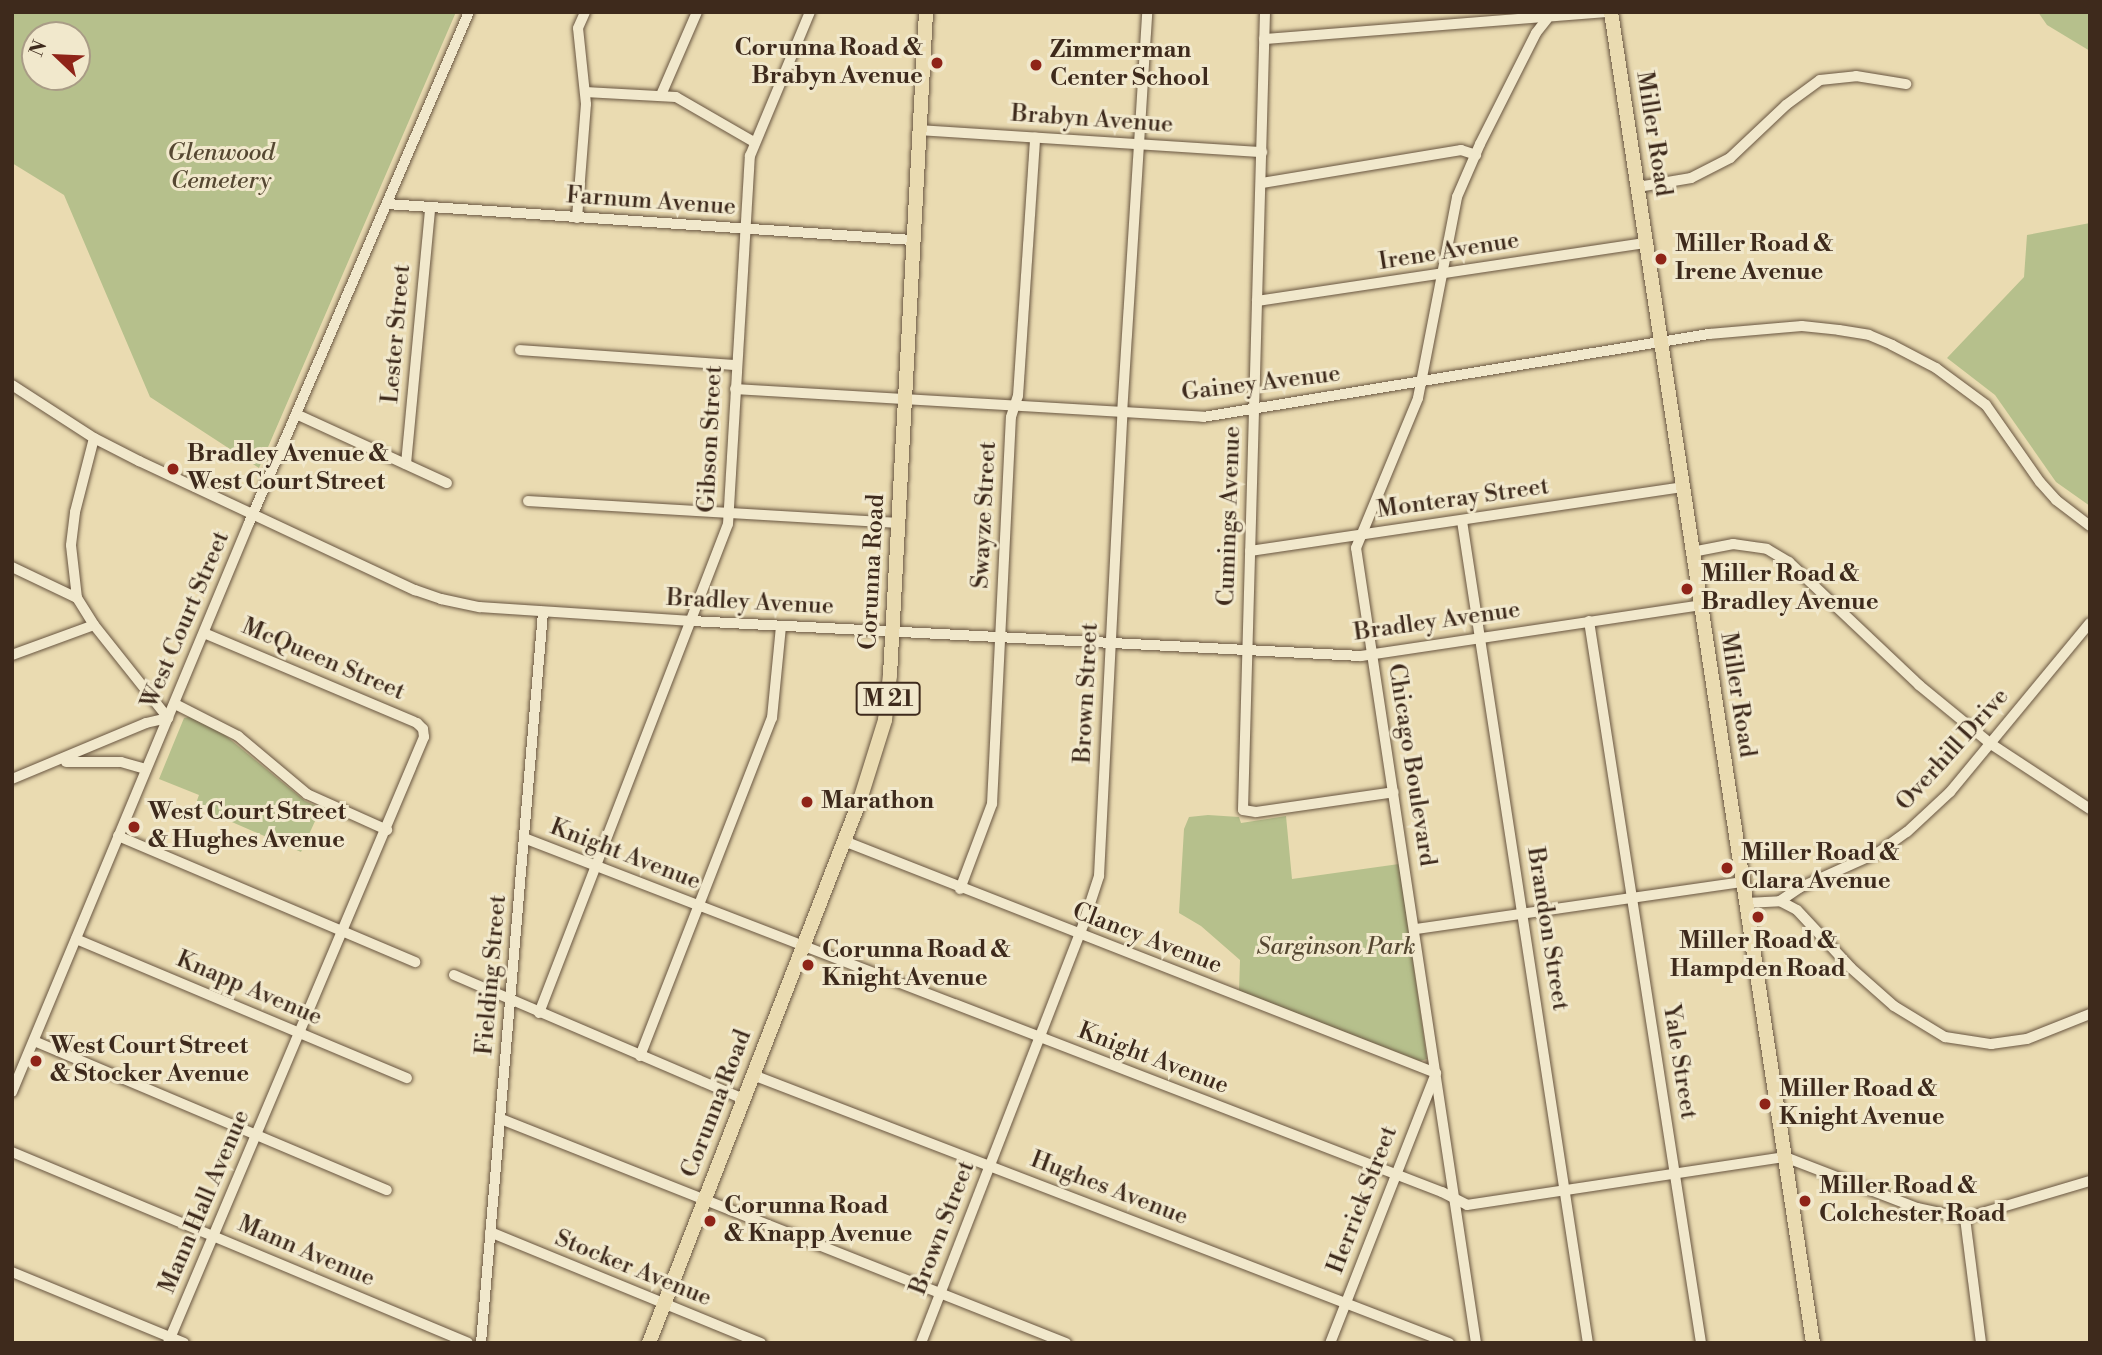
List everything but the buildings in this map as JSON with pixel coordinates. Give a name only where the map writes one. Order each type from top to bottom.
[{"type":"main road","name":"Corunna Road","points":[[649,1343],[844,841],[880,741],[889,696],[926,12]]},
{"type":"main road","name":"Miller Road","points":[[1609,12],[1662,340],[1682,487],[1813,1343]]},
{"type":"street","name":"West Court Street","points":[[12,1092],[254,513],[469,12]]},
{"type":"street","points":[[577,218],[585,92],[578,36],[585,12]]},
{"type":"street","points":[[661,95],[697,12]]},
{"type":"street","name":"Gibson Street","points":[[539,1013],[728,524],[750,156],[810,12]]},
{"type":"street","name":"Brown Street","points":[[920,1343],[1040,1037],[1099,876],[1122,414],[1147,12]]},
{"type":"street","name":"Cumings Avenue","points":[[1265,12],[1243,810],[1256,812],[1394,792]]},
{"type":"street","points":[[1265,39],[1547,19],[1609,12]]},
{"type":"street","name":"Chicago Boulevard","points":[[1476,1343],[1416,929],[1356,548],[1358,537],[1422,383],[1457,197],[1536,33],[1547,19]]},
{"type":"street","points":[[1638,187],[1691,178],[1730,158],[1786,105],[1820,80],[1856,76],[1906,83]]},
{"type":"street","points":[[585,92],[676,97],[754,142]]},
{"type":"street","name":"Brabyn Avenue","points":[[919,130],[1262,152]]},
{"type":"street","name":"Swayze Street","points":[[960,889],[992,804],[1014,407],[1017,396],[1035,138]]},
{"type":"street","points":[[1262,183],[1461,150],[1476,155]]},
{"type":"street","name":"Farnum Avenue","points":[[387,204],[912,240]]},
{"type":"street","name":"Lester Street","points":[[406,464],[430,209]]},
{"type":"street","name":"Irene Avenue","points":[[1257,301],[1647,243]]},
{"type":"street","name":"Gainey Avenue","points":[[735,389],[1203,417],[1422,383],[1513,363],[1662,340],[1802,326],[1869,335],[1936,368],[1986,405],[2040,482],[2056,500],[2090,526]]},
{"type":"street","points":[[520,350],[736,365]]},
{"type":"street","name":"Bradley Avenue","points":[[12,385],[94,438],[441,599],[480,607],[1110,645],[1247,652],[1372,654],[1700,605]]},
{"type":"street","points":[[296,414],[447,483]]},
{"type":"street","points":[[12,779],[146,723],[168,718],[94,625],[77,598],[71,545],[75,512],[94,438]]},
{"type":"street","name":"Monteray Street","points":[[1250,551],[1682,487]]},
{"type":"street","points":[[528,501],[898,523]]},
{"type":"street","name":"Brandon Street","points":[[1462,521],[1588,1343]]},
{"type":"street","points":[[1692,552],[1733,544],[1767,549],[1789,562],[1919,685],[1991,744],[2090,809]]},
{"type":"street","points":[[12,567],[77,598]]},
{"type":"street","name":"Fielding Street","points":[[481,1343],[543,612]]},
{"type":"street","name":"Yale Street","points":[[1589,621],[1701,1343]]},
{"type":"street","name":"Overhill Drive","points":[[1746,903],[1780,901],[1799,888],[1879,852],[1907,832],[1950,792],[2090,623]]},
{"type":"street","points":[[12,655],[94,625]]},
{"type":"street","points":[[640,1056],[772,718],[781,626]]},
{"type":"street","name":"McQueen Street","points":[[204,633],[417,723],[423,729]]},
{"type":"street","points":[[175,704],[238,736],[307,794],[387,830]]},
{"type":"street","name":"Mann Hall Avenue","points":[[169,1340],[387,830],[420,749],[423,729]]},
{"type":"street","points":[[55,763],[97,760],[121,762],[146,769]]},
{"type":"street","points":[[118,836],[415,962]]},
{"type":"street","name":"Knight Avenue","points":[[524,838],[1395,1174],[1467,1205],[1785,1157]]},
{"type":"street","name":"Clancy Avenue","points":[[844,841],[960,889],[1436,1073]]},
{"type":"street","points":[[1416,929],[1742,882]]},
{"type":"street","points":[[1780,901],[1797,909],[1851,968],[1894,1006],[1945,1037],[1991,1044],[2028,1039],[2090,1014]]},
{"type":"street","name":"Knapp Avenue","points":[[76,939],[407,1078]]},
{"type":"street","points":[[454,975],[743,1099]]},
{"type":"street","points":[[34,1041],[387,1190]]},
{"type":"street","name":"Herrick Street","points":[[1330,1343],[1436,1073]]},
{"type":"street","name":"Hughes Avenue","points":[[753,1075],[1449,1343]]},
{"type":"street","points":[[501,1119],[1066,1343]]},
{"type":"street","name":"Mann Avenue","points":[[12,1152],[468,1343]]},
{"type":"street","points":[[1785,1157],[1917,1208],[1965,1218],[2090,1181]]},
{"type":"street","points":[[1965,1218],[1981,1343]]},
{"type":"street","name":"Stocker Avenue","points":[[490,1232],[761,1343]]},
{"type":"street","points":[[12,1272],[169,1340],[184,1343]]},
{"type":"green space","name":"Glenwood Cemetery","points":[[12,12],[456,12],[259,468],[150,397],[64,195],[12,163]]},
{"type":"green space","points":[[2038,12],[2090,12],[2090,51],[2047,25]]},
{"type":"green space","points":[[2090,223],[2090,506],[2056,482],[1995,395],[1947,358],[2024,277],[2027,235]]},
{"type":"green space","points":[[189,717],[220,731],[305,801],[321,808],[301,852],[195,806],[199,795],[159,779],[184,718]]},
{"type":"green space","name":"Sarginson Park","points":[[1286,816],[1292,879],[1399,864],[1427,1059],[1420,1061],[1239,991],[1240,960],[1201,926],[1179,913],[1184,829],[1189,817],[1239,817],[1241,823]]},
{"type":"place","name":"Corunna Road & Brabyn Avenue","points":[[937,63]]},
{"type":"place","name":"Zimmerman Center School","points":[[1036,65]]},
{"type":"place","name":"Miller Road & Irene Avenue","points":[[1661,259]]},
{"type":"place","name":"Bradley Avenue & West Court Street","points":[[173,469]]},
{"type":"place","name":"Miller Road & Bradley Avenue","points":[[1687,589]]},
{"type":"place","name":"Marathon","points":[[807,802]]},
{"type":"place","name":"West Court Street & Hughes Avenue","points":[[134,827]]},
{"type":"place","name":"Miller Road & Clara Avenue","points":[[1727,868]]},
{"type":"place","name":"Miller Road & Hampden Road","points":[[1758,917]]},
{"type":"place","name":"Corunna Road & Knight Avenue","points":[[808,965]]},
{"type":"place","name":"West Court Street & Stocker Avenue","points":[[36,1061]]},
{"type":"place","name":"Miller Road & Knight Avenue","points":[[1765,1104]]},
{"type":"place","name":"Miller Road & Colchester Road","points":[[1805,1201]]},
{"type":"place","name":"Corunna Road & Knapp Avenue","points":[[710,1221]]}]
